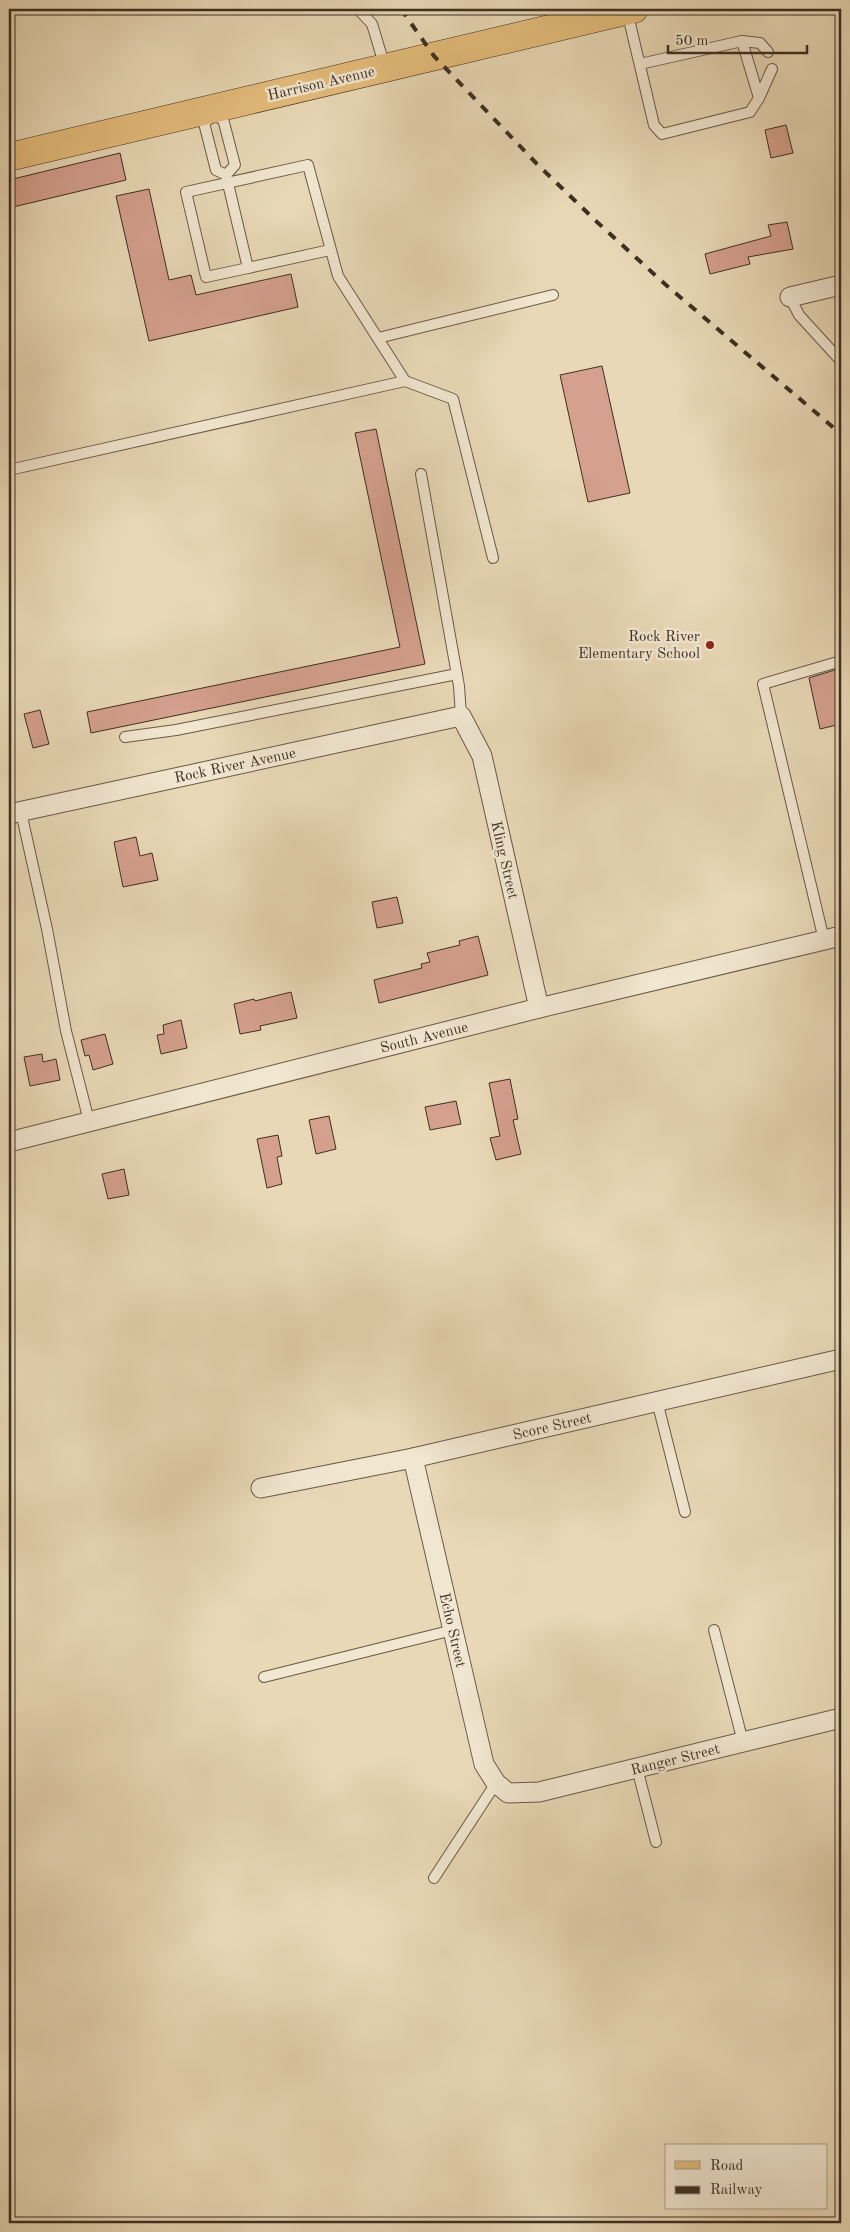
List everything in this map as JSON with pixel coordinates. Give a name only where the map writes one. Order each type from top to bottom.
[{"type":"main road","name":"Harrison Avenue","points":[[9,157],[212,113],[385,68],[630,10]]},
{"type":"street","points":[[790,296],[841,285]]},
{"type":"street","name":"Rock River Avenue","points":[[15,813],[461,716]]},
{"type":"street","name":"Kling Street","points":[[461,716],[482,756],[539,1008]]},
{"type":"street","name":"South Avenue","points":[[9,1142],[539,1008],[833,938]]},
{"type":"street","name":"Score Street","points":[[261,1488],[413,1458],[841,1359]]},
{"type":"street","name":"Echo Street","points":[[413,1458],[484,1764],[502,1788]]},
{"type":"street","name":"Ranger Street","points":[[502,1788],[539,1792],[841,1718]]},
{"type":"lane","points":[[358,9],[372,24],[385,68]]},
{"type":"lane","points":[[630,10],[654,124],[662,134],[750,112],[759,98],[772,69]]},
{"type":"lane","points":[[640,64],[742,41],[760,43],[768,52]]},
{"type":"lane","points":[[742,41],[759,98]]},
{"type":"lane","points":[[226,179],[235,165],[223,119],[212,113],[204,122],[216,170],[226,179],[248,268]]},
{"type":"lane","points":[[330,250],[206,277],[186,192],[226,179],[308,165],[338,276],[405,381]]},
{"type":"lane","points":[[378,338],[553,295]]},
{"type":"lane","points":[[790,296],[799,315],[841,361]]},
{"type":"lane","points":[[9,470],[405,381],[453,399],[493,558]]},
{"type":"lane","points":[[420,474],[457,674],[461,716]]},
{"type":"lane","points":[[833,938],[763,684],[841,661]]},
{"type":"lane","points":[[125,737],[176,730],[457,674]]},
{"type":"lane","points":[[15,813],[48,929],[66,1031],[89,1121]]},
{"type":"lane","points":[[657,1401],[685,1512]]},
{"type":"lane","points":[[264,1677],[453,1630]]},
{"type":"lane","points":[[714,1630],[744,1742]]},
{"type":"lane","points":[[637,1768],[656,1842]]},
{"type":"lane","points":[[434,1878],[502,1788]]},
{"type":"building","points":[[786,125],[793,153],[771,158],[765,130]]},
{"type":"building","points":[[120,153],[126,180],[9,208],[9,180]]},
{"type":"building","points":[[149,189],[169,280],[191,275],[196,295],[291,274],[298,307],[149,341],[116,196]]},
{"type":"building","points":[[787,222],[793,249],[748,257],[750,264],[710,274],[705,254],[771,236],[768,225]]},
{"type":"building","points":[[602,366],[630,493],[588,502],[560,375]]},
{"type":"building","points":[[376,429],[425,664],[91,733],[87,712],[400,647],[355,433]]},
{"type":"building","points":[[841,668],[841,724],[820,729],[809,678]]},
{"type":"building","points":[[40,710],[49,744],[33,748],[24,714]]},
{"type":"building","points":[[136,837],[140,856],[152,853],[158,880],[123,887],[114,842]]},
{"type":"building","points":[[397,897],[403,923],[377,928],[372,902]]},
{"type":"building","points":[[478,936],[488,975],[379,1003],[374,980],[422,968],[421,964],[430,962],[427,953],[460,945],[459,941]]},
{"type":"building","points":[[291,992],[297,1018],[260,1026],[261,1030],[240,1034],[234,1004]]},
{"type":"building","points":[[181,1020],[187,1048],[161,1054],[157,1035],[164,1034],[163,1025]]},
{"type":"building","points":[[105,1034],[113,1064],[93,1070],[89,1055],[85,1056],[81,1040]]},
{"type":"building","points":[[42,1054],[43,1062],[56,1059],[60,1080],[30,1086],[24,1057]]},
{"type":"building","points":[[510,1079],[518,1119],[513,1120],[521,1154],[496,1160],[490,1138],[500,1136],[489,1083]]},
{"type":"building","points":[[456,1101],[461,1124],[430,1130],[425,1107]]},
{"type":"building","points":[[329,1116],[336,1149],[316,1154],[309,1120]]},
{"type":"building","points":[[278,1135],[282,1156],[277,1157],[282,1184],[267,1188],[257,1139]]},
{"type":"building","points":[[124,1169],[129,1195],[108,1199],[102,1174]]},
{"type":"railway","points":[[401,9],[434,56],[536,163],[597,222],[666,285],[841,434]]},
{"type":"place","name":"Rock River Elementary School","points":[[710,645]]}]
